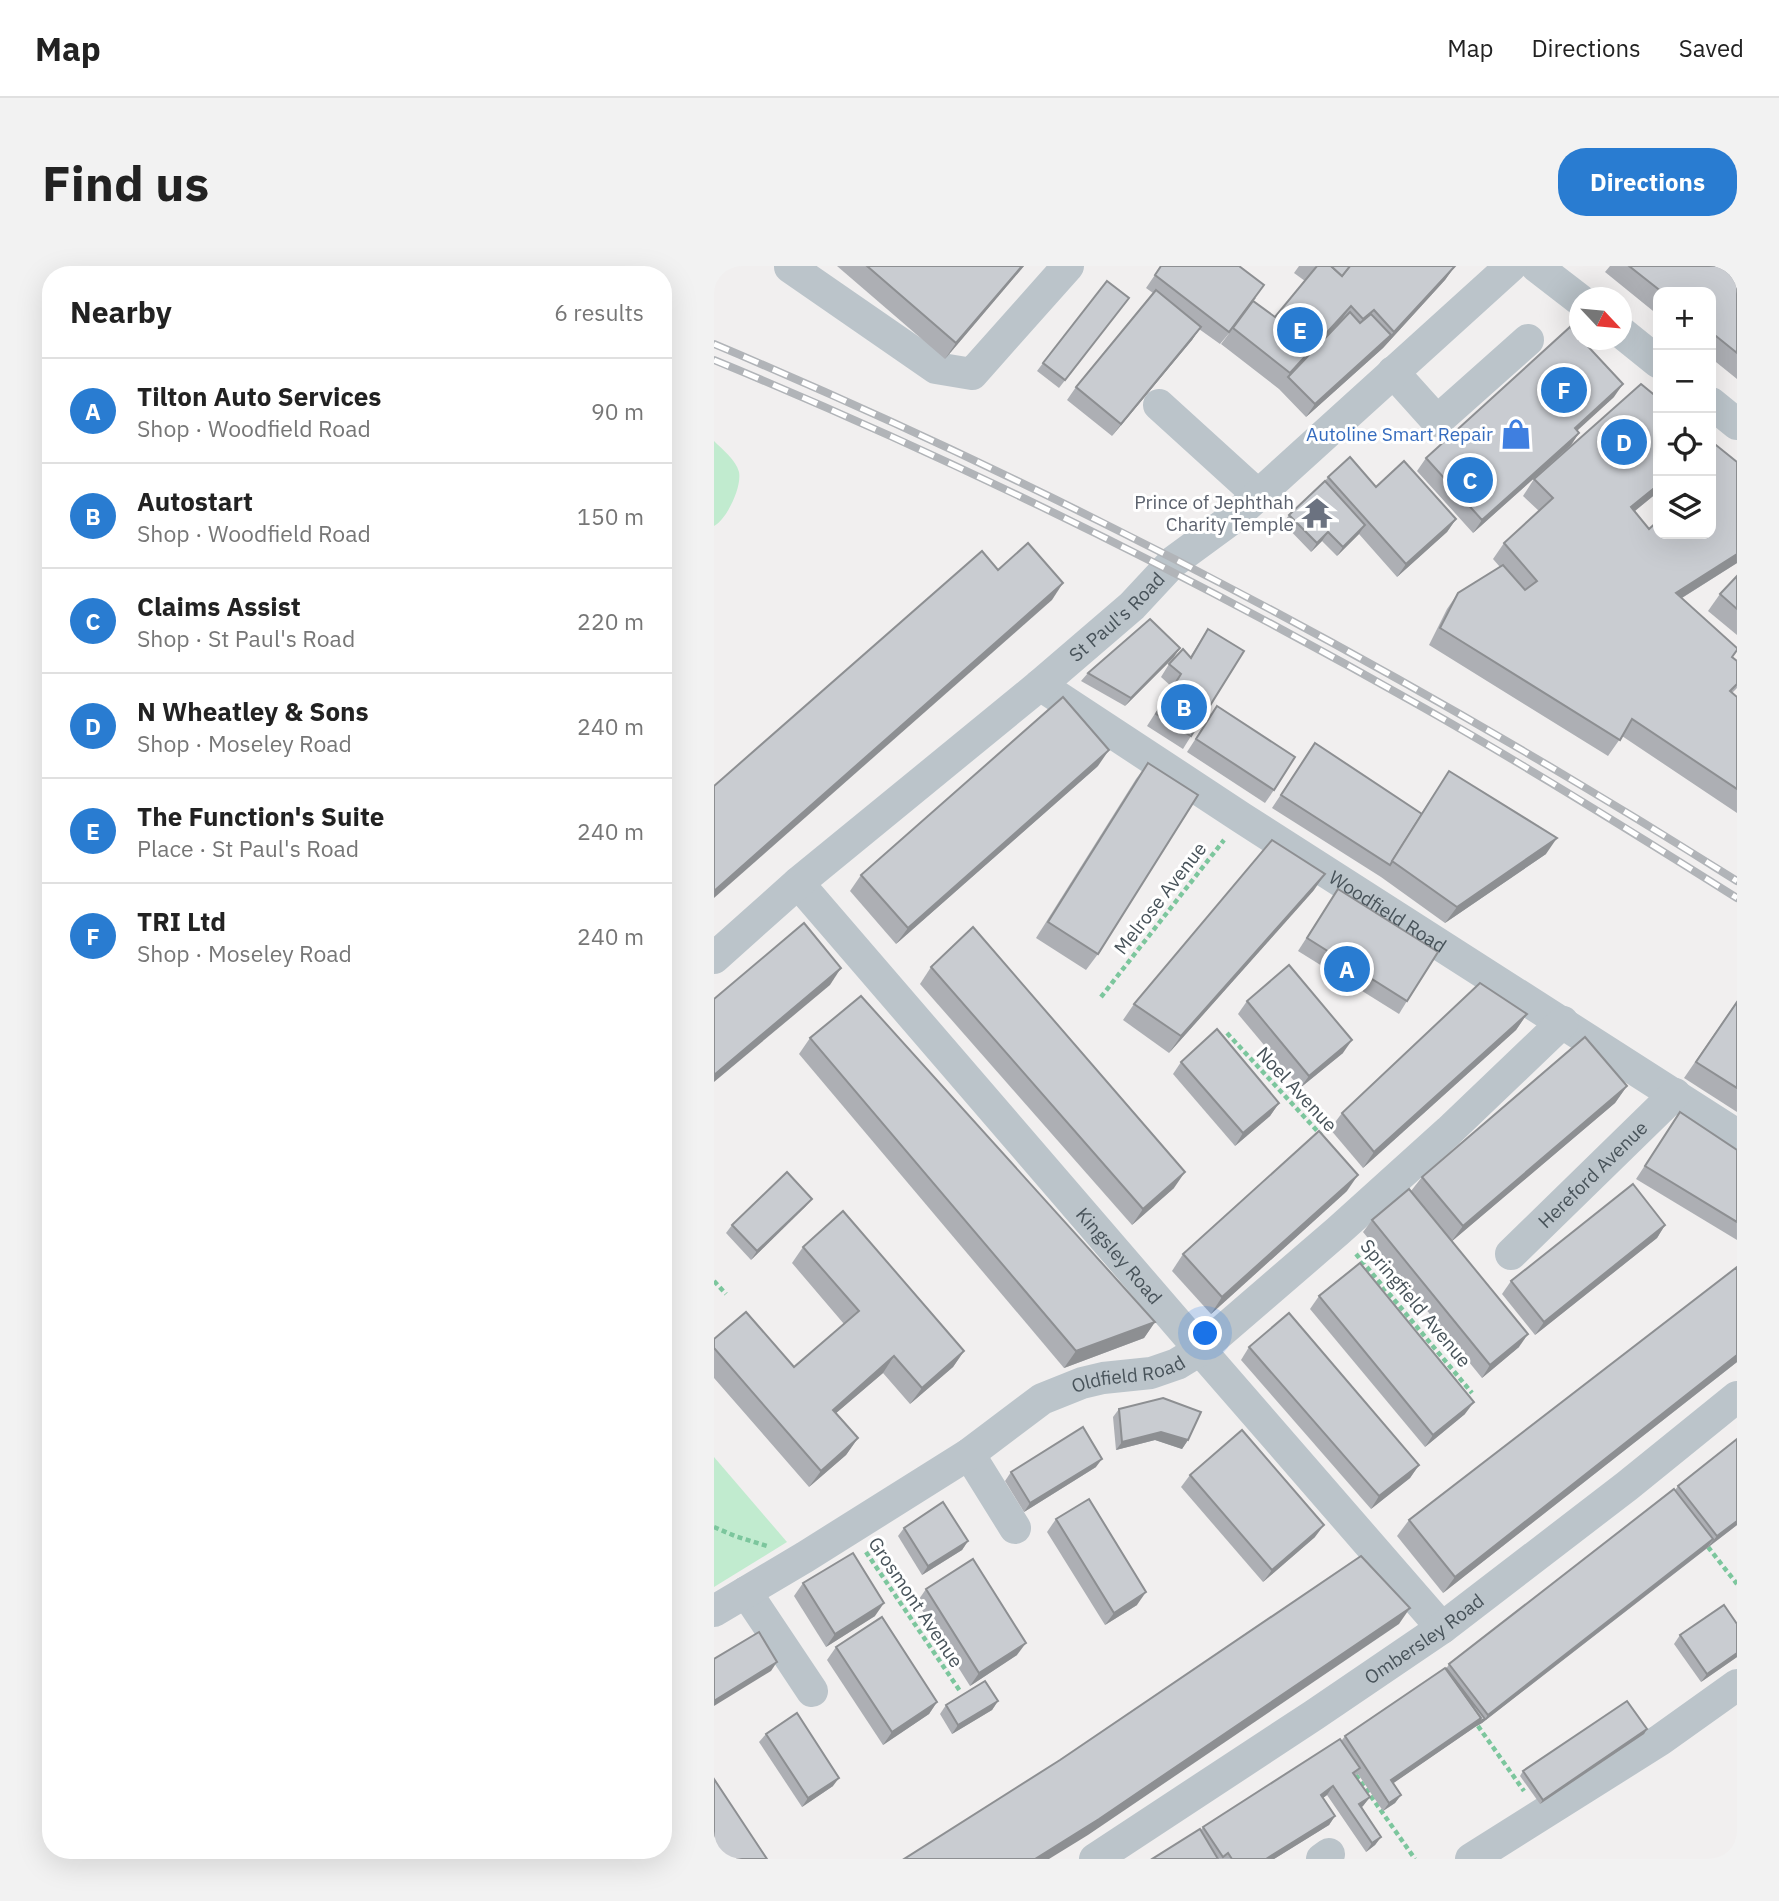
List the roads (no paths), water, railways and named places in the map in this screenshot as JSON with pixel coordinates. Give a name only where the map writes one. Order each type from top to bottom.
[{"type":"street","points":[[791,266],[936,369],[972,373],[1068,266]]},
{"type":"street","name":"St Paul's Road","points":[[714,958],[798,883],[1132,606],[1172,562],[1233,518],[1511,266]]},
{"type":"street","points":[[1536,266],[1569,292]]},
{"type":"street","points":[[1393,372],[1437,421],[1528,340]]},
{"type":"street","points":[[1632,341],[1653,358]]},
{"type":"street","points":[[1159,405],[1258,495]]},
{"type":"street","points":[[1716,407],[1737,424]]},
{"type":"street","name":"Woodfield Road","points":[[1040,685],[1242,818],[1737,1135]]},
{"type":"street","name":"Kingsley Road","points":[[798,883],[1442,1628]]},
{"type":"street","name":"Oldfield Road","points":[[714,1611],[970,1454],[1042,1399],[1082,1383],[1151,1373],[1177,1364],[1200,1350],[1449,1131],[1563,1022]]},
{"type":"street","name":"Hereford Avenue","points":[[1511,1254],[1675,1094]]},
{"type":"street","name":"Ombersley Road","points":[[1095,1859],[1442,1628],[1627,1486],[1737,1397]]},
{"type":"street","points":[[970,1454],[1015,1528]]},
{"type":"street","points":[[746,1592],[812,1691]]},
{"type":"street","points":[[1471,1859],[1660,1740],[1737,1685]]},
{"type":"railway","points":[[714,344],[978,462],[1237,592],[1490,731],[1737,881]]},
{"type":"railway","points":[[714,360],[985,480],[1251,613],[1503,754],[1737,898]]},
{"type":"place","name":"The Function's Suite","points":[[1300,330]]},
{"type":"place","name":"TRI Ltd","points":[[1564,390]]},
{"type":"place","name":"Autoline Smart Repair","points":[[1516,434]]},
{"type":"place","name":"N Wheatley & Sons","points":[[1624,442]]},
{"type":"place","name":"Claims Assist","points":[[1470,480]]},
{"type":"place","name":"Prince of Jephthah Charity Temple","points":[[1317,513]]},
{"type":"place","name":"Autostart","points":[[1184,707]]},
{"type":"place","name":"Tilton Auto Services","points":[[1347,969]]}]
